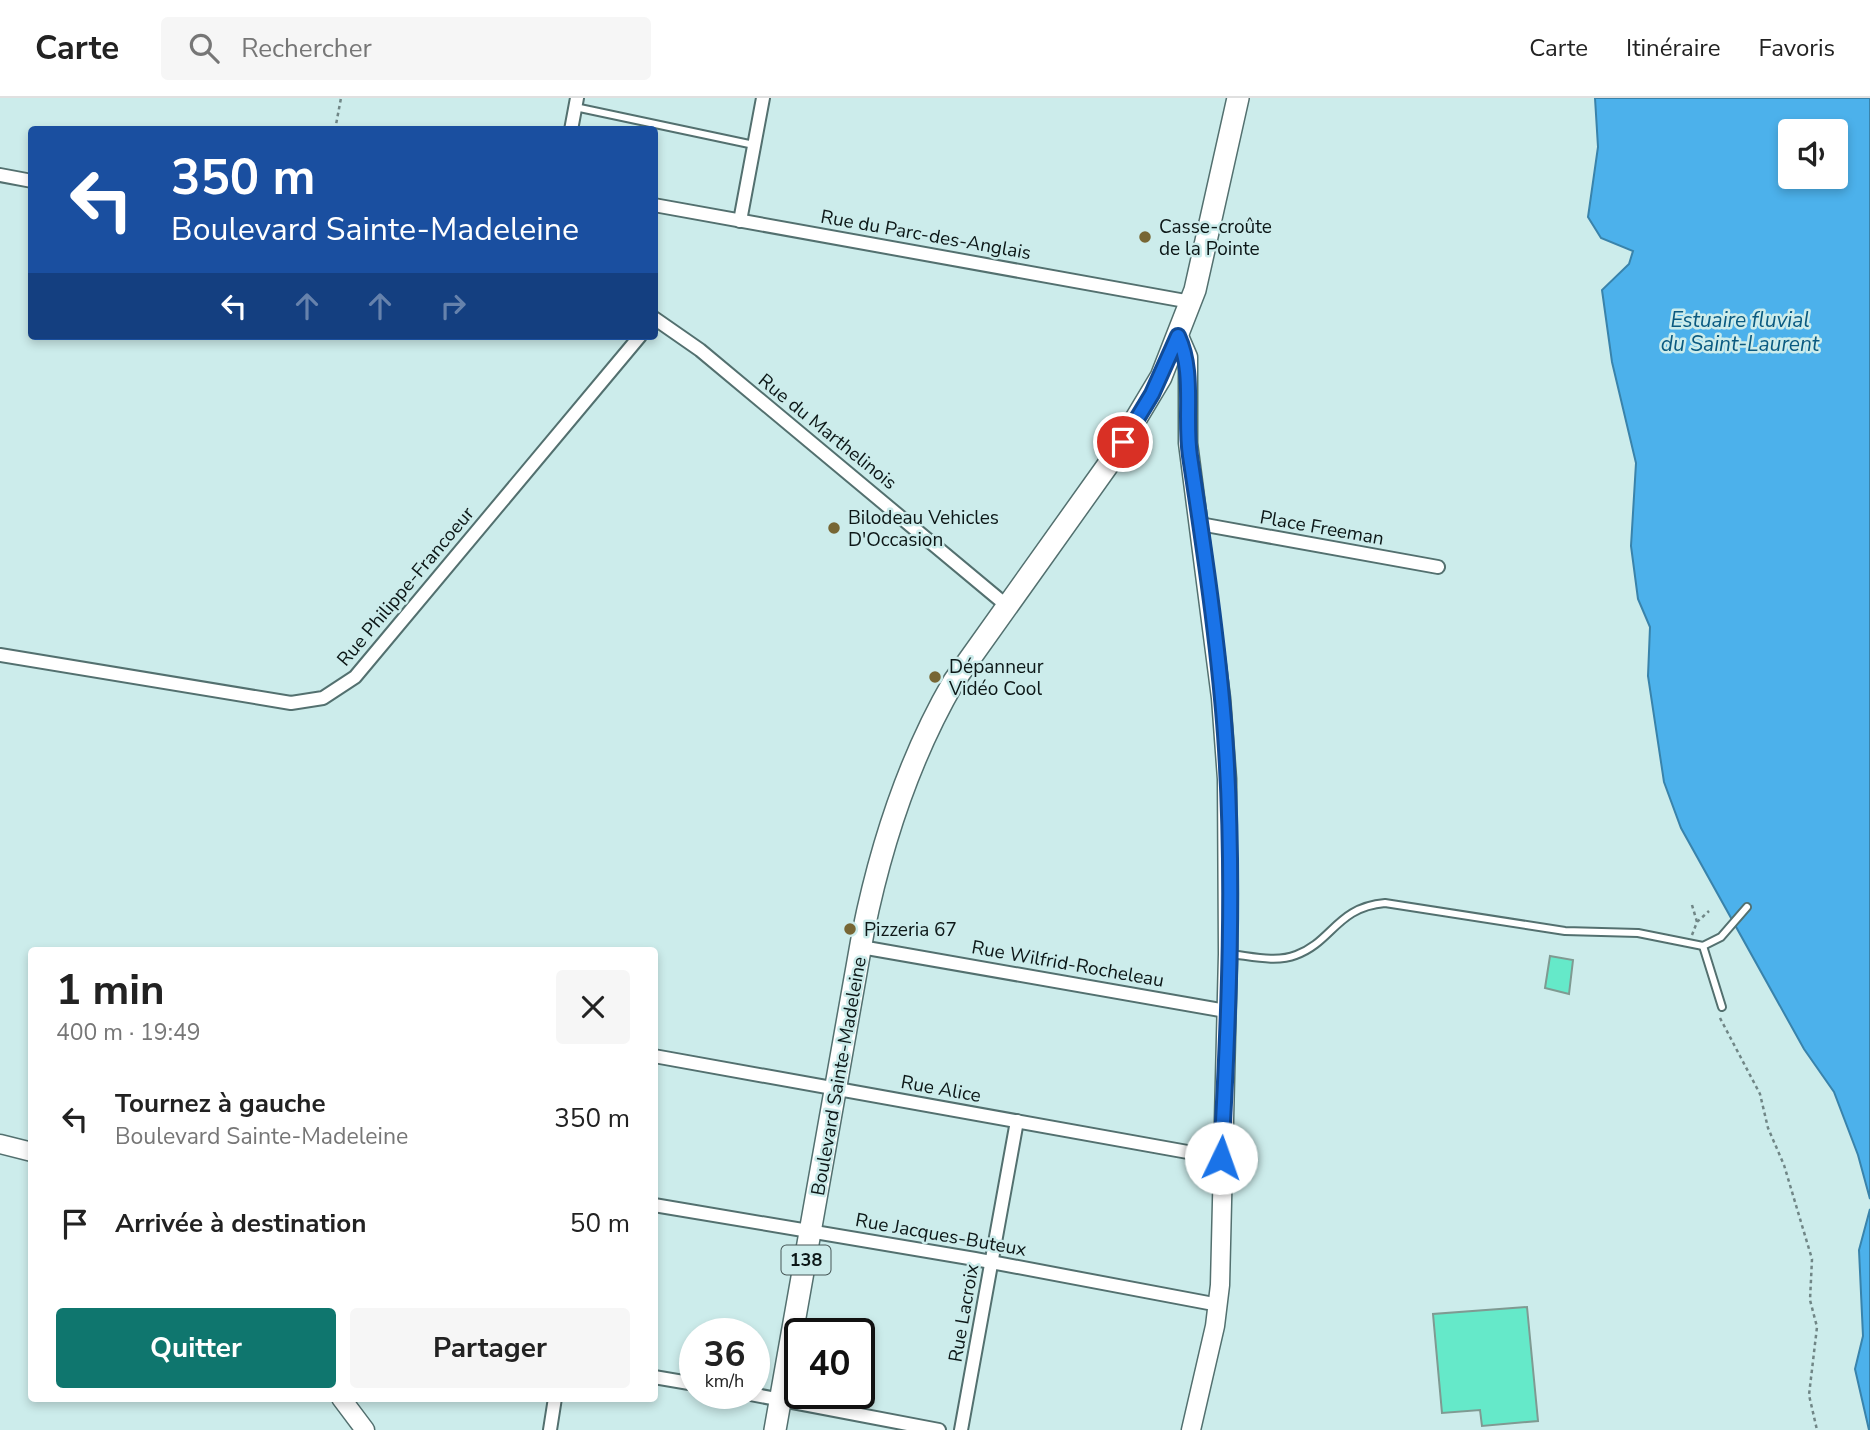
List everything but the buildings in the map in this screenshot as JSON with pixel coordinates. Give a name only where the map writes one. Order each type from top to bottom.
[{"type":"main road","name":"138","points":[[1191,302],[1212,222],[1238,98]]},
{"type":"main road","name":"Boulevard Sainte-Madeleine","points":[[775,1430],[861,947],[880,854],[909,771],[954,681],[1135,425],[1178,336],[1191,302]]},
{"type":"street","points":[[740,221],[763,98]]},
{"type":"street","points":[[572,126],[576,103]]},
{"type":"street","points":[[0,176],[28,180]]},
{"type":"street","name":"Rue du Parc-des-Anglais","points":[[658,206],[1191,302]]},
{"type":"street","name":"Rue du Marthelinois","points":[[658,320],[700,350],[1006,605]]},
{"type":"street","points":[[1178,336],[1188,357],[1186,419],[1225,735],[1228,954],[1219,1305],[1191,1430]]},
{"type":"street","name":"Rue Philippe-Francoeur","points":[[0,655],[284,702],[307,702],[330,695],[355,677],[637,340]]},
{"type":"street","name":"Place Freeman","points":[[1200,524],[1438,567]]},
{"type":"street","name":"Rue Wilfrid-Rocheleau","points":[[861,947],[1226,1011]]},
{"type":"street","name":"Rue Alice","points":[[658,1057],[1221,1158]]},
{"type":"street","name":"Rue Lacroix","points":[[961,1430],[1017,1121]]},
{"type":"street","points":[[0,1144],[28,1151]]},
{"type":"street","name":"Rue Jacques-Buteux","points":[[658,1206],[810,1230],[1219,1305]]},
{"type":"street","points":[[658,1378],[679,1381]]},
{"type":"street","points":[[770,1397],[939,1430]]},
{"type":"street","points":[[344,1402],[365,1430]]},
{"type":"street","points":[[550,1430],[554,1402]]},
{"type":"lane","points":[[576,103],[754,145]]},
{"type":"lane","points":[[1228,954],[1282,958],[1297,955],[1351,912],[1371,904],[1391,902],[1565,931],[1638,933],[1703,946],[1721,937],[1747,907]]},
{"type":"lane","points":[[1703,946],[1721,1004]]},
{"type":"path","points":[[336,126],[341,98]]},
{"type":"path","points":[[1692,905],[1697,922],[1709,911]]},
{"type":"path","points":[[1721,1004],[1715,1004],[1716,1010],[1760,1094],[1768,1128],[1784,1165],[1812,1259],[1810,1300],[1817,1326],[1809,1395],[1817,1430]]},
{"type":"water","name":"Estuaire fluvial du Saint-Laurent","points":[[1595,98],[1870,98],[1870,1199],[1858,1155],[1834,1092],[1804,1049],[1681,828],[1664,782],[1648,676],[1650,627],[1638,599],[1631,546],[1636,463],[1612,362],[1602,290],[1629,264],[1633,251],[1601,238],[1588,217],[1598,147]]},
{"type":"water","points":[[1870,1209],[1869,1430],[1855,1369],[1863,1336],[1859,1250]]},
{"type":"place","name":"Casse-croûte de la Pointe","points":[[1145,237]]},
{"type":"place","name":"Bilodeau Vehicles D'Occasion","points":[[834,528]]},
{"type":"place","name":"Dépanneur Vidéo Cool","points":[[935,677]]},
{"type":"place","name":"Pizzeria 67","points":[[850,929]]},
{"type":"route","points":[[1123,442],[1152,394],[1178,336],[1188,357],[1188,443],[1205,554],[1225,735],[1228,954],[1221,1158]]}]
